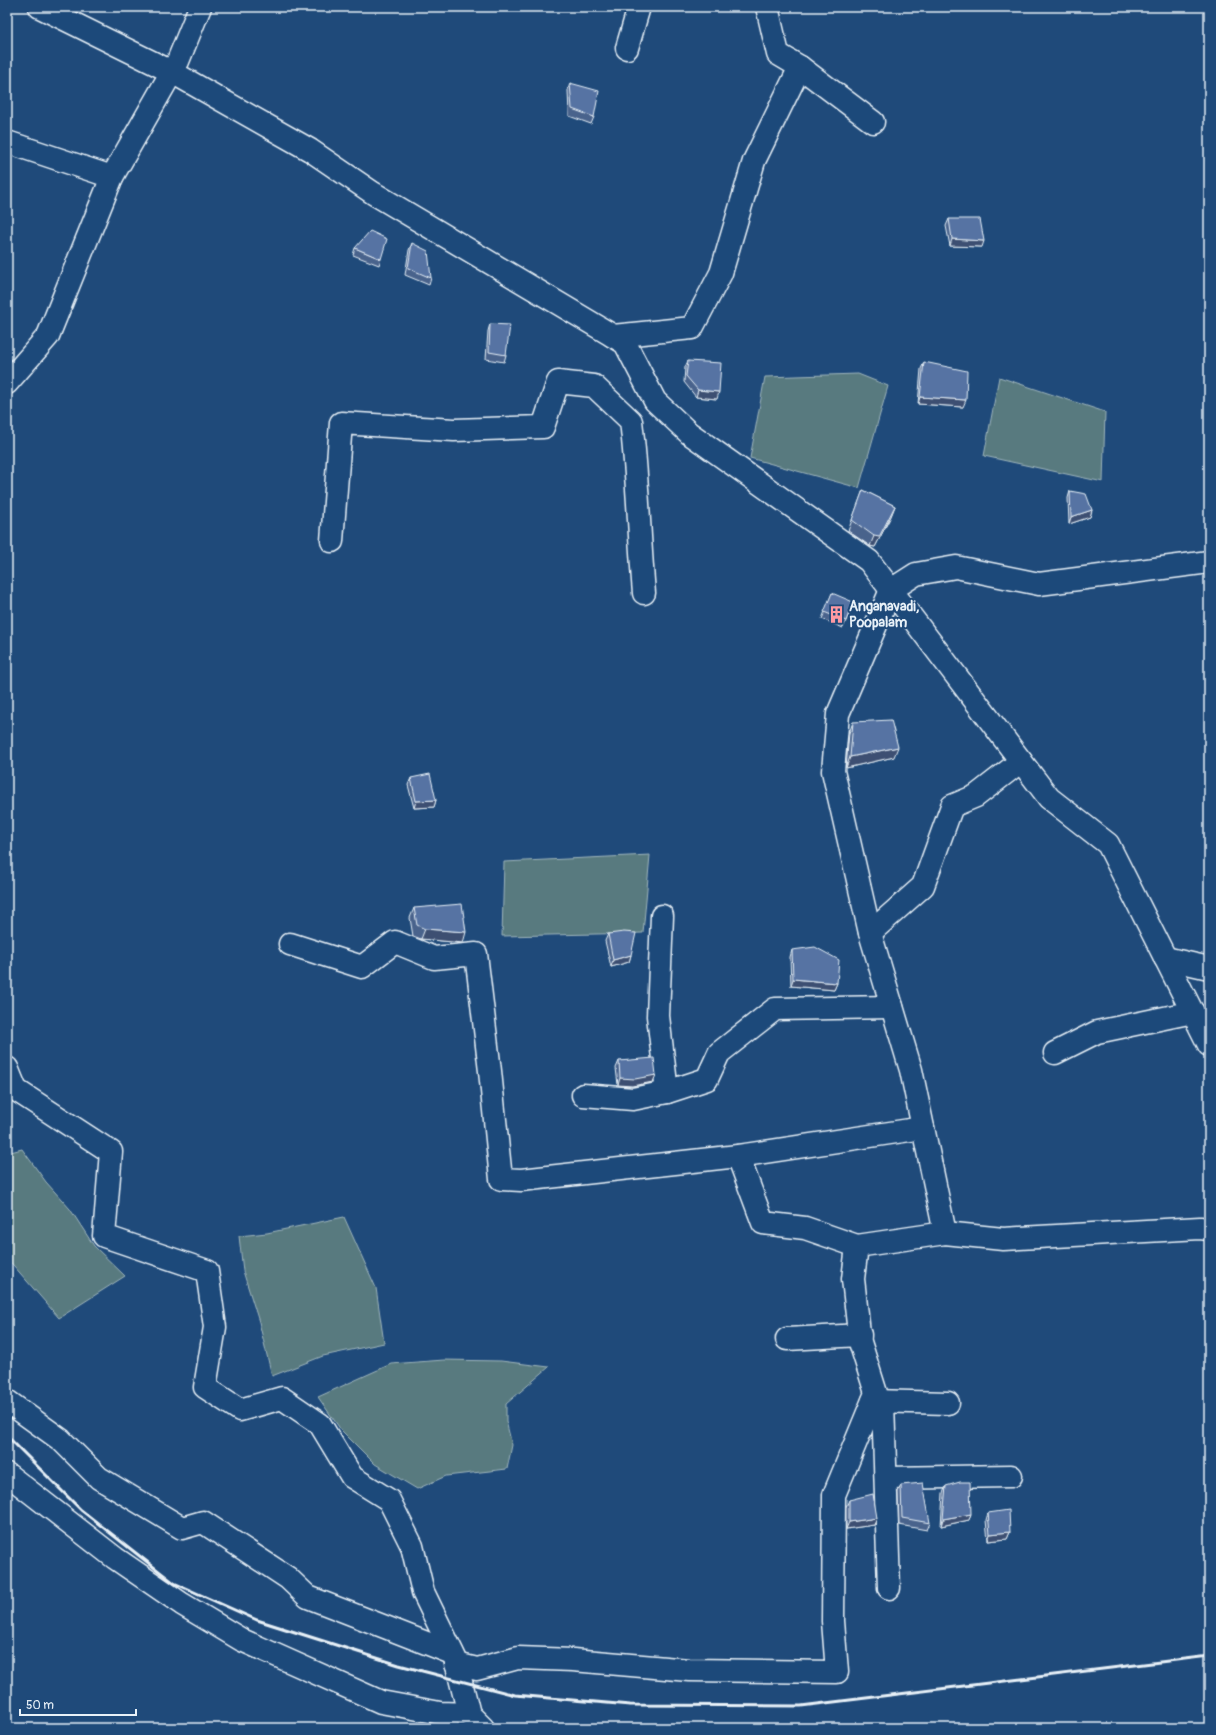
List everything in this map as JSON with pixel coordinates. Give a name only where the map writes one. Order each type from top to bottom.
[{"type":"street","points":[[40,7],[172,72],[310,150],[373,193],[625,343],[655,401],[689,433],[869,561],[1049,798],[1108,844],[1209,1045]]},
{"type":"street","points":[[7,383],[48,336],[112,177],[172,72],[200,7]]},
{"type":"street","points":[[627,48],[639,7]]},
{"type":"street","points":[[768,7],[778,54],[800,67],[873,122]]},
{"type":"street","points":[[613,336],[692,328],[721,273],[754,161],[800,67]]},
{"type":"street","points":[[7,142],[112,177]]},
{"type":"street","points":[[332,541],[341,423],[454,430],[543,427],[558,382],[594,386],[631,420],[636,468],[644,593]]},
{"type":"street","points":[[945,1233],[911,1070],[870,933],[833,771],[838,714],[891,590],[916,574],[956,567],[1039,584],[1209,562]]},
{"type":"street","points":[[870,933],[923,886],[952,806],[976,796],[1021,761]]},
{"type":"street","points":[[662,916],[658,1016],[667,1092]]},
{"type":"street","points":[[290,944],[362,967],[395,942],[434,958],[476,954],[501,1179],[521,1180],[738,1156],[923,1128]]},
{"type":"street","points":[[1165,958],[1209,968]]},
{"type":"street","points":[[583,1095],[633,1099],[667,1092],[707,1079],[719,1053],[775,1009],[892,1007]]},
{"type":"street","points":[[1055,1053],[1096,1032],[1193,1012]]},
{"type":"street","points":[[7,1068],[16,1090],[111,1152],[104,1236],[207,1271],[215,1326],[205,1387],[240,1410],[282,1398],[320,1424],[352,1477],[389,1500],[412,1546],[423,1592],[454,1658],[476,1721]]},
{"type":"street","points":[[738,1156],[764,1223],[805,1228],[857,1246],[945,1233],[1003,1239],[1200,1228],[1209,1229]]},
{"type":"street","points":[[857,1246],[853,1279],[860,1342],[878,1401],[886,1478],[889,1588]]},
{"type":"street","points":[[787,1339],[860,1334]]},
{"type":"street","points":[[7,1401],[61,1440],[99,1478],[182,1528],[203,1522],[288,1578],[308,1597],[477,1669],[518,1658],[573,1660],[688,1670],[837,1672],[833,1621],[834,1495],[878,1401]]},
{"type":"street","points":[[878,1401],[948,1404]]},
{"type":"street","points":[[7,1474],[121,1562],[182,1604],[242,1640],[381,1702],[476,1721]]},
{"type":"street","points":[[886,1478],[1011,1476]]},
{"type":"green space","points":[[858,374],[888,386],[859,488],[750,458],[765,377]]},
{"type":"green space","points":[[999,377],[1105,412],[1103,482],[984,456]]},
{"type":"green space","points":[[650,855],[643,933],[502,936],[504,862]]},
{"type":"green space","points":[[22,1149],[46,1182],[70,1209],[94,1246],[125,1276],[59,1318],[7,1258],[7,1153]]},
{"type":"green space","points":[[344,1217],[376,1288],[384,1343],[323,1356],[272,1376],[259,1322],[243,1271],[239,1236],[267,1233]]},
{"type":"green space","points":[[444,1360],[501,1361],[549,1367],[506,1404],[506,1421],[512,1445],[507,1469],[446,1476],[417,1489],[375,1464],[341,1430],[318,1397],[391,1364]]},
{"type":"building","points":[[570,83],[599,91],[594,117],[572,109]]},
{"type":"building","points":[[949,219],[980,219],[984,241],[952,239]]},
{"type":"building","points":[[370,231],[387,239],[381,259],[355,248]]},
{"type":"building","points":[[412,243],[428,251],[431,278],[408,268]]},
{"type":"building","points":[[490,324],[510,325],[506,355],[489,352]]},
{"type":"building","points":[[688,361],[721,363],[719,392],[698,390],[686,376]]},
{"type":"building","points":[[924,362],[967,371],[966,400],[920,397]]},
{"type":"building","points":[[863,490],[895,506],[879,537],[874,536],[852,520]]},
{"type":"building","points":[[1070,491],[1086,494],[1092,510],[1071,517]]},
{"type":"building","name":"Anganavadi, Poopalam","points":[[832,593],[853,602],[846,621],[824,612]]},
{"type":"building","points":[[891,720],[898,747],[850,757],[853,722]]},
{"type":"building","points":[[430,774],[436,800],[416,801],[411,778]]},
{"type":"building","points":[[462,904],[466,932],[425,929],[417,925],[414,908]]},
{"type":"building","points":[[624,932],[636,933],[631,955],[613,960],[608,934]]},
{"type":"building","points":[[815,947],[839,960],[837,983],[793,979],[792,950]]},
{"type":"building","points":[[654,1058],[656,1075],[635,1079],[620,1078],[619,1061]]},
{"type":"building","points":[[960,1482],[970,1482],[971,1514],[943,1519],[946,1486]]},
{"type":"building","points":[[923,1483],[930,1523],[902,1518],[901,1485]]},
{"type":"building","points":[[873,1494],[877,1518],[849,1522],[849,1500]]},
{"type":"building","points":[[1009,1510],[1010,1532],[990,1534],[988,1513]]},
{"type":"railway","points":[[7,1436],[81,1510],[174,1583],[257,1620],[399,1665],[515,1695],[630,1705],[801,1706],[1209,1656]]},
{"type":"place","name":"Anganavadi, Poopalam","points":[[836,614]]}]
